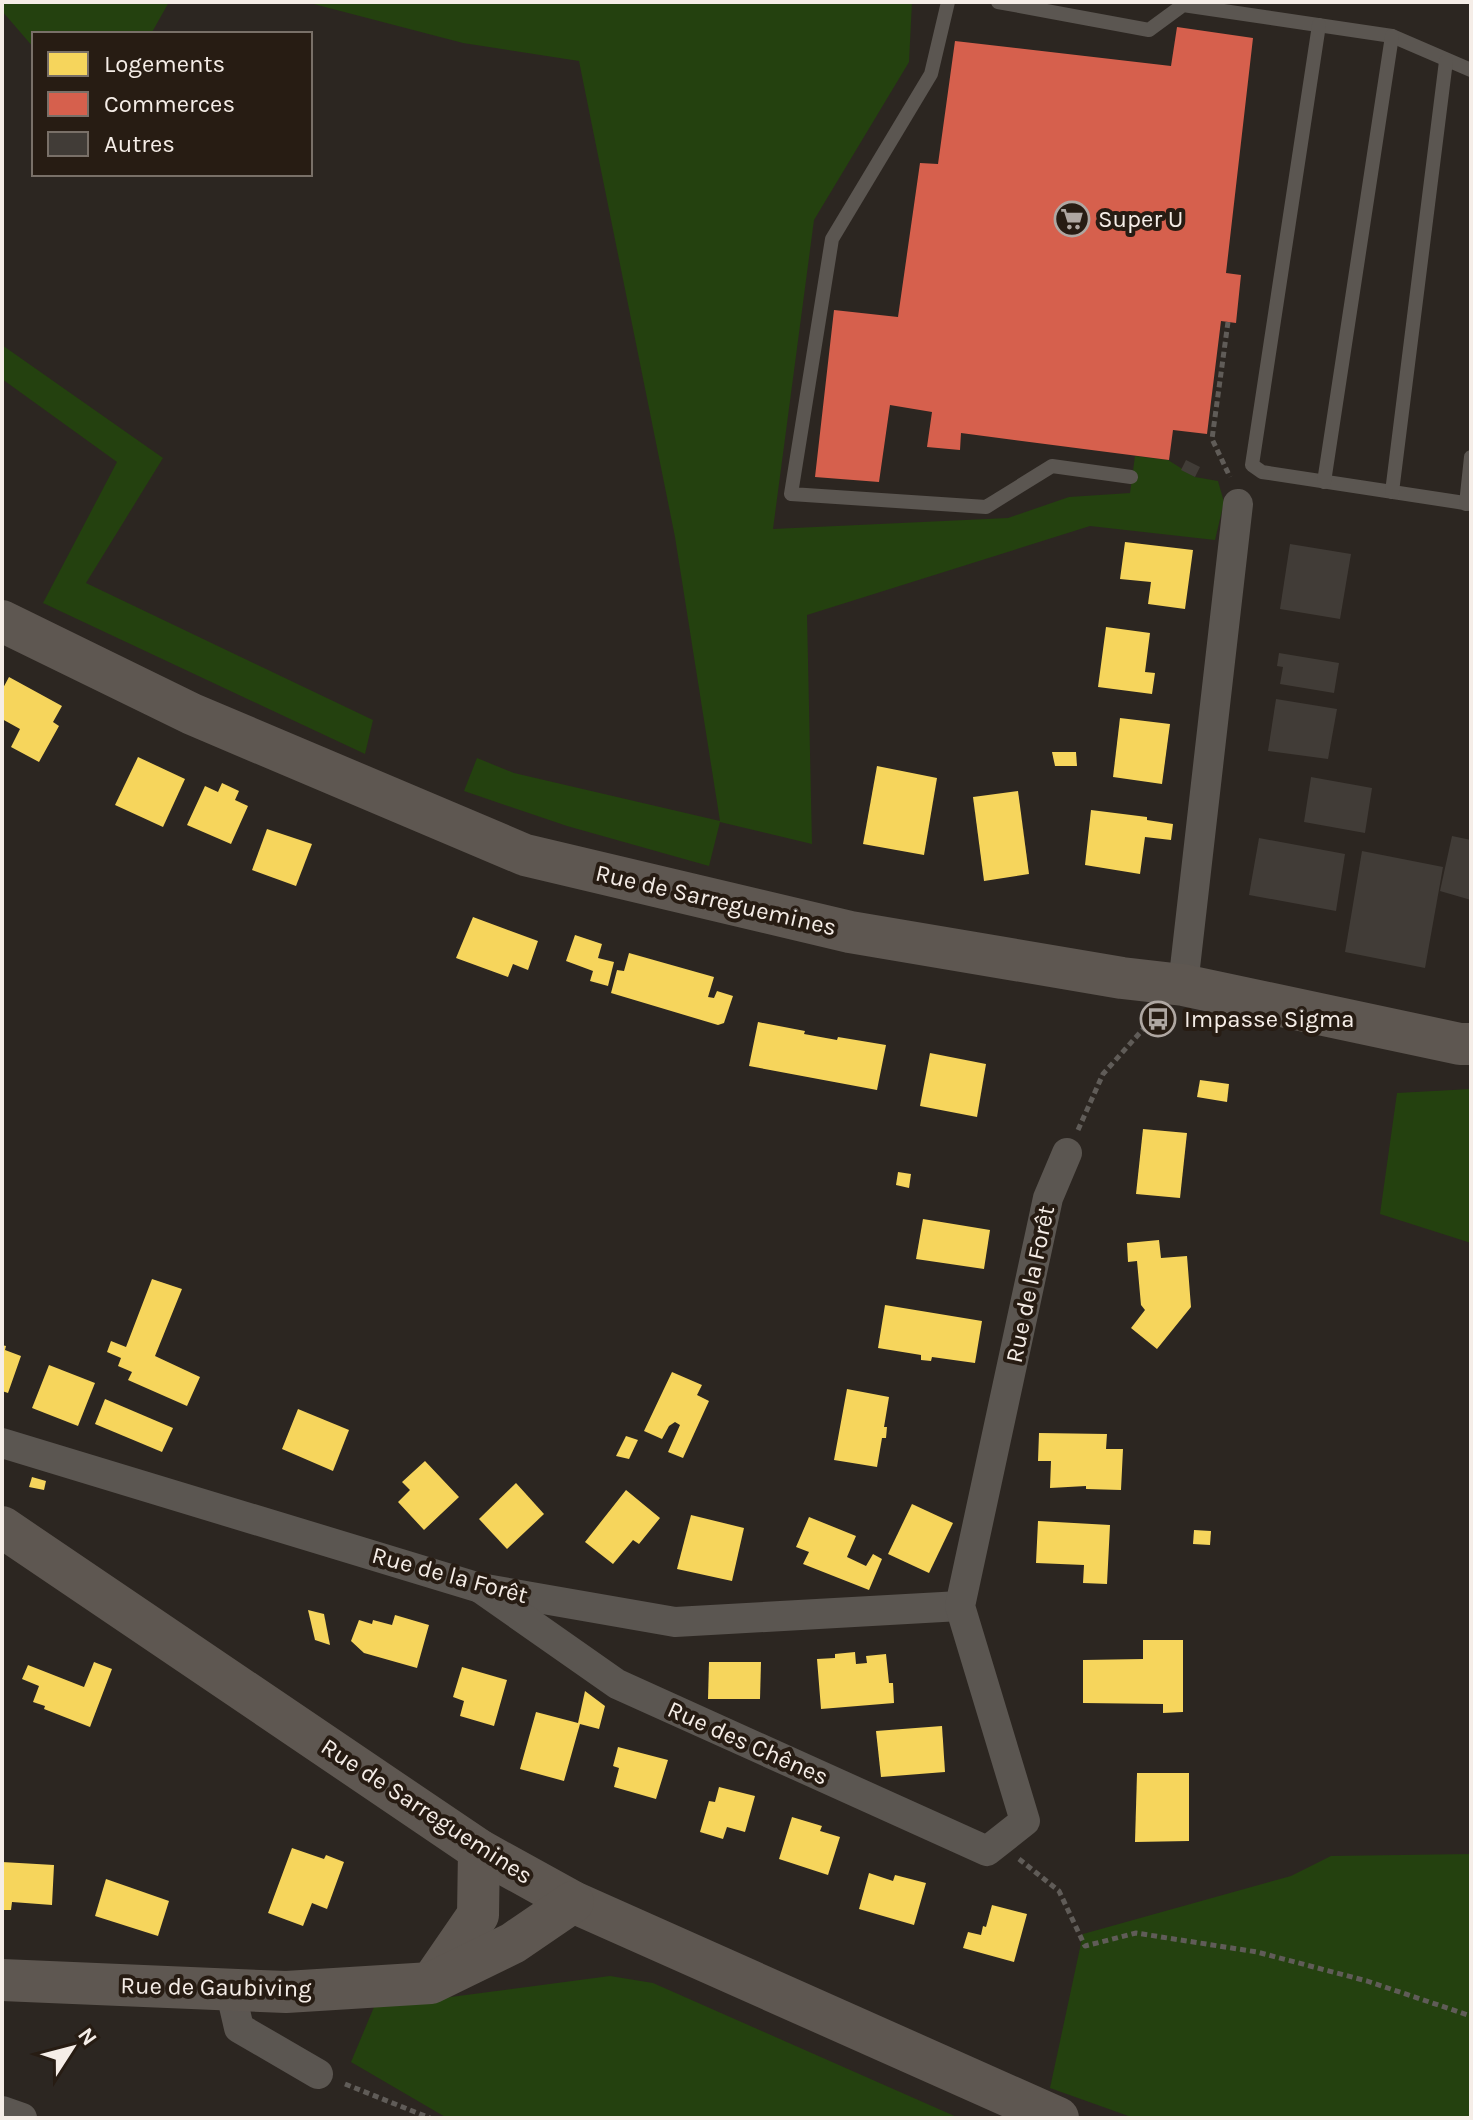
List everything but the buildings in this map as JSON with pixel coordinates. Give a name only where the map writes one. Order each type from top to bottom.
[{"type":"main road","name":"Rue de Sarreguemines","points":[[2,621],[192,714],[525,855],[850,932],[1122,978],[1183,985],[1471,1044]]},
{"type":"main road","name":"Rue de Sarreguemines","points":[[2,1527],[479,1850],[573,1902],[1058,2118]]},
{"type":"main road","points":[[431,1983],[478,1915],[479,1850]]},
{"type":"main road","points":[[431,1983],[513,1943],[573,1902]]},
{"type":"main road","name":"Rue de Gaubiving","points":[[2,1980],[286,1992],[431,1983]]},
{"type":"street","points":[[1183,985],[1238,504]]},
{"type":"street","name":"Rue de la Forêt","points":[[987,1851],[1025,1821],[960,1606],[1048,1198],[1067,1153]]},
{"type":"street","name":"Rue de la Forêt","points":[[2,1443],[480,1588],[675,1622],[960,1606]]},
{"type":"street","name":"Rue des Chênes","points":[[480,1588],[617,1684],[987,1851]]},
{"type":"street","points":[[230,1989],[239,2028],[318,2074]]},
{"type":"street","points":[[2,2111],[22,2118]]},
{"type":"lane","points":[[948,2],[931,74],[832,239],[791,494],[986,507],[1052,466],[1131,477]]},
{"type":"lane","points":[[998,2],[1149,30],[1183,5],[1392,36],[1471,70]]},
{"type":"lane","points":[[1319,25],[1252,465],[1262,472],[1468,504],[1471,457]]},
{"type":"lane","points":[[1324,482],[1392,36]]},
{"type":"lane","points":[[1392,492],[1446,61]]},
{"type":"path","points":[[1228,322],[1212,439],[1232,481],[1238,504]]},
{"type":"path","points":[[1067,1153],[1103,1074],[1183,985]]},
{"type":"path","points":[[987,1851],[1021,1860],[1059,1891],[1085,1946],[1136,1933],[1257,1952],[1367,1981],[1471,2016]]},
{"type":"path","points":[[318,2074],[430,2118]]},
{"type":"green space","points":[[2,2],[169,2],[152,32],[32,32],[32,46],[2,11]]},
{"type":"green space","points":[[306,2],[912,2],[909,62],[814,220],[773,529],[1008,518],[1069,497],[1130,493],[1135,456],[1168,460],[1195,477],[1218,481],[1224,502],[1215,540],[1090,526],[807,615],[812,844],[720,822],[709,866],[567,826],[464,791],[477,758],[514,773],[720,821],[675,537],[579,61],[463,43]]},
{"type":"green space","points":[[2,345],[163,458],[86,583],[373,720],[365,754],[43,603],[117,462],[2,379]]},
{"type":"green space","points":[[1471,1089],[1471,1243],[1380,1214],[1397,1093]]},
{"type":"green space","points":[[1471,1854],[1471,2118],[1134,2118],[1050,2088],[1083,1934],[1291,1876],[1331,1856]]},
{"type":"green space","points":[[610,1976],[653,1983],[959,2118],[447,2118],[351,2062],[374,2007]]},
{"type":"place","name":"Super U","points":[[1072,219]]},
{"type":"place","name":"Impasse Sigma","points":[[1158,1019]]}]
